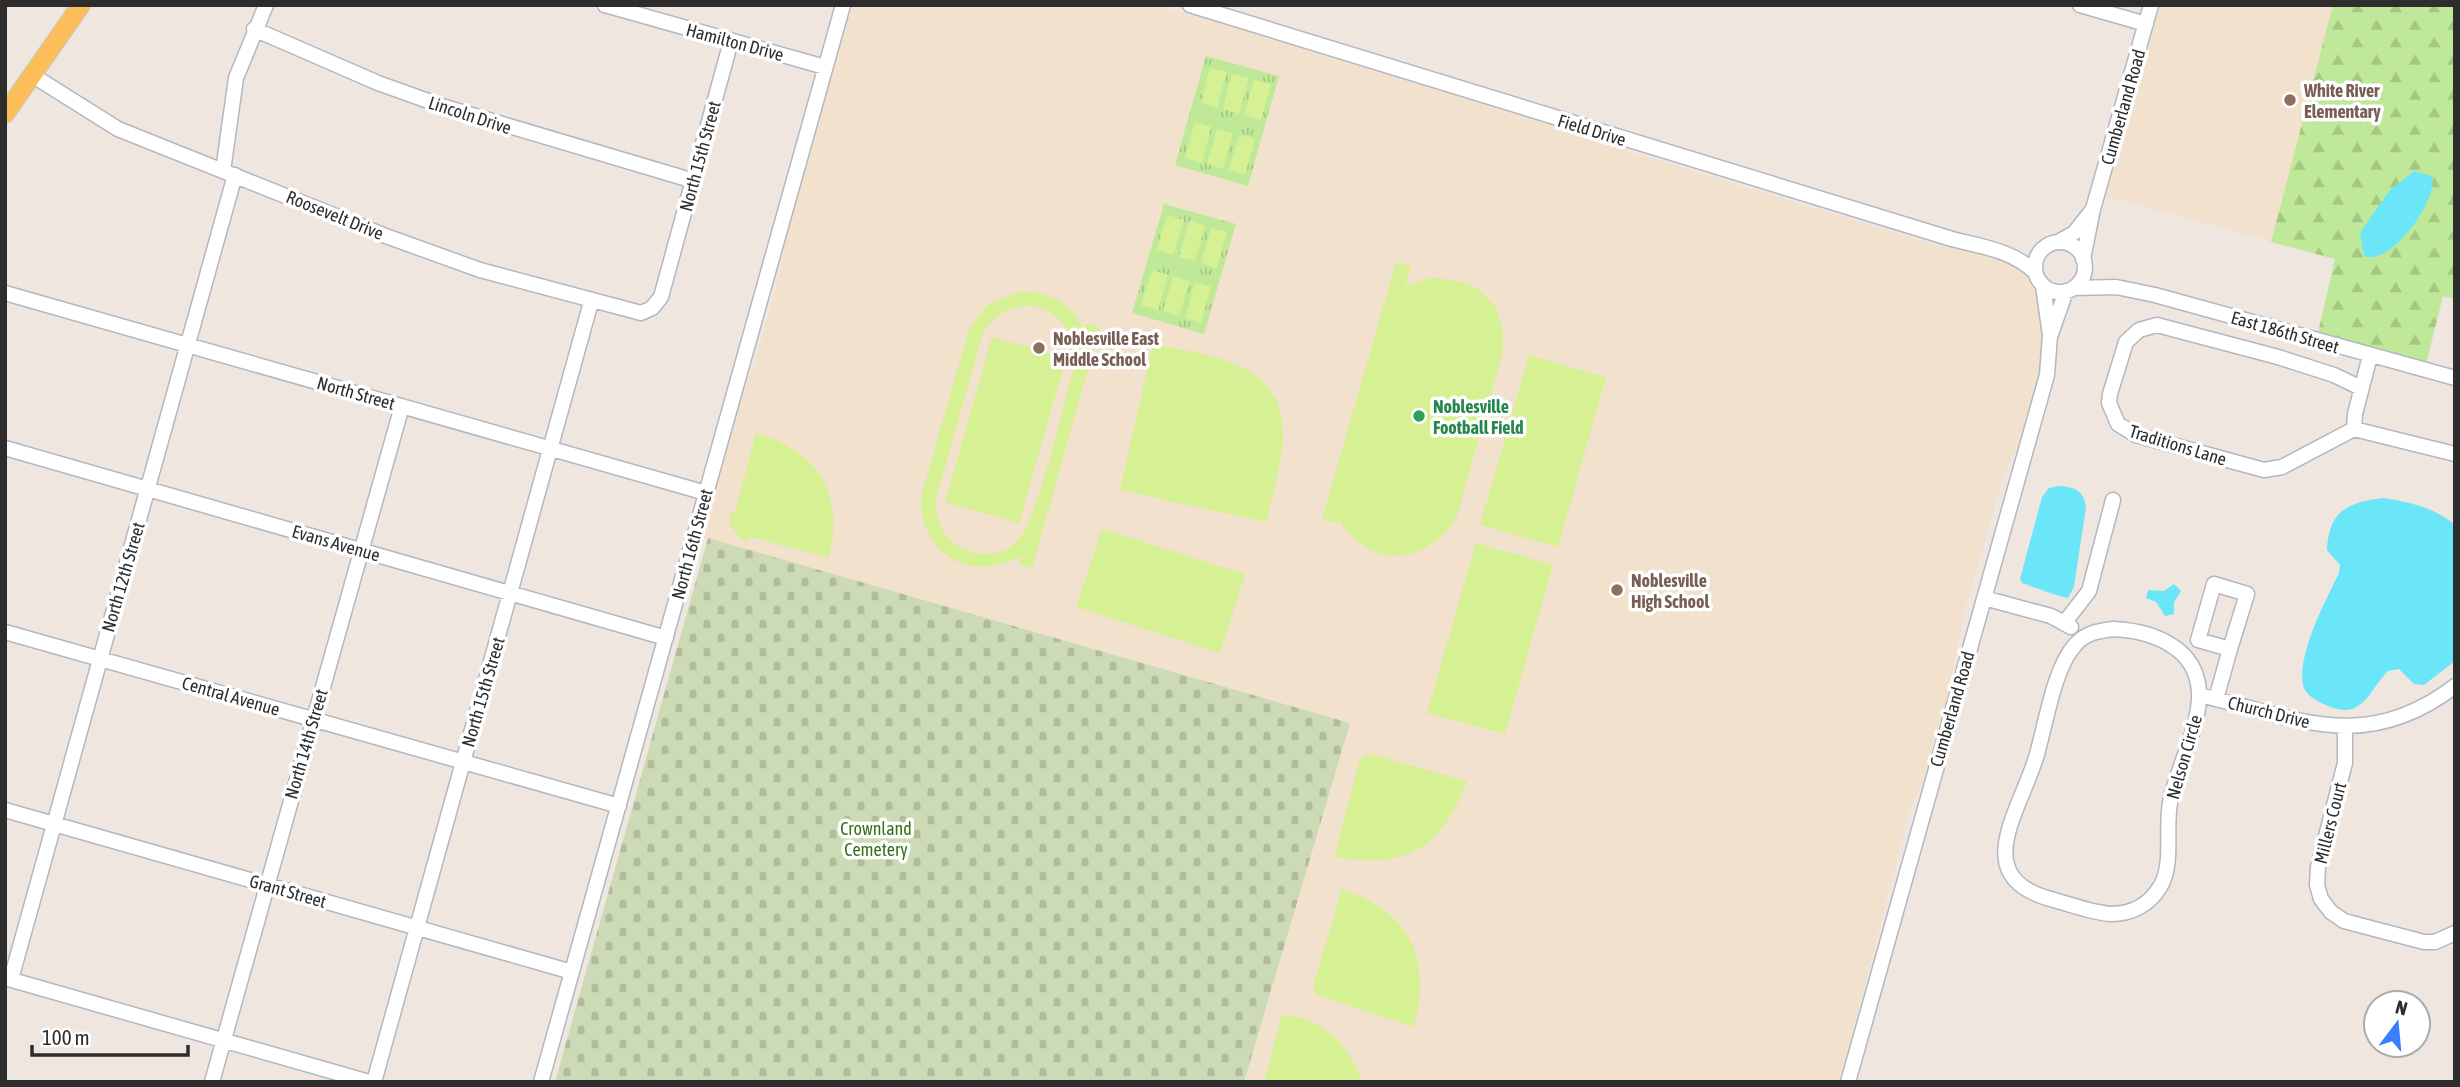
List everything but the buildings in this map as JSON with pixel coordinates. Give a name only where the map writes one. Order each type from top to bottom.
[{"type":"main road","points":[[5,114],[81,5]]},
{"type":"street","name":"North 12th Street","points":[[8,978],[54,824],[187,345],[229,173],[236,78],[266,5]]},
{"type":"street","name":"Hamilton Drive","points":[[605,5],[825,67]]},
{"type":"street","name":"North 16th Street","points":[[541,1082],[843,5]]},
{"type":"street","name":"Field Drive","points":[[1190,5],[1913,228],[1996,249]]},
{"type":"street","points":[[2080,5],[2146,24]]},
{"type":"street","name":"Cumberland Road","points":[[2084,263],[2093,209],[2151,5]]},
{"type":"street","name":"Lincoln Drive","points":[[254,29],[378,83],[445,107],[694,181]]},
{"type":"street","name":"North 15th Street","points":[[652,308],[661,297],[731,41]]},
{"type":"street","name":"Roosevelt Drive","points":[[32,75],[118,129],[480,270],[636,313],[652,308]]},
{"type":"street","name":"Cumberland Road","points":[[2058,242],[2074,233],[2093,209]]},
{"type":"street","points":[[2058,242],[2074,246],[2084,263],[2080,282],[2070,290],[2050,290],[2043,286],[2035,272],[2018,258],[1996,249],[2007,246],[2042,249],[2058,242]]},
{"type":"street","points":[[2035,272],[2037,256],[2042,249]]},
{"type":"street","name":"East 186th Street","points":[[2084,263],[2116,287]]},
{"type":"street","name":"Cumberland Road","points":[[1848,1082],[2047,375],[2050,335],[2043,286]]},
{"type":"street","name":"East 186th Street","points":[[2070,290],[2116,287],[2455,379]]},
{"type":"street","name":"Cumberland Road","points":[[2050,335],[2070,290]]},
{"type":"street","name":"North Street","points":[[5,293],[706,493]]},
{"type":"street","name":"North 15th Street","points":[[371,1082],[417,928],[591,302]]},
{"type":"street","name":"Traditions Lane","points":[[2354,429],[2282,467],[2264,470],[2125,430],[2112,412],[2110,394],[2126,342],[2139,330],[2157,325],[2278,357],[2334,375],[2361,388]]},
{"type":"street","points":[[2370,356],[2354,429],[2455,454]]},
{"type":"street","name":"North 14th Street","points":[[212,1082],[402,406]]},
{"type":"street","name":"Evans Avenue","points":[[5,447],[666,638]]},
{"type":"street","points":[[2065,622],[2089,591],[2113,500]]},
{"type":"street","points":[[2216,699],[2247,594],[2214,584],[2198,640],[2230,649]]},
{"type":"street","points":[[1984,598],[2065,622],[2080,639]]},
{"type":"street","name":"Nelson Circle","points":[[2113,629],[2139,632],[2162,640],[2189,662],[2198,680],[2200,695],[2169,804],[2165,871],[2155,894],[2139,908],[2127,913],[2108,914],[2029,893],[2019,887],[2007,870],[2004,848],[2013,817],[2034,766],[2063,662],[2080,639],[2094,632],[2113,629]]},
{"type":"street","name":"Central Avenue","points":[[5,632],[619,806]]},
{"type":"street","name":"Church Drive","points":[[2200,695],[2286,720],[2345,726],[2399,717],[2455,686]]},
{"type":"street","name":"Millers Court","points":[[2345,726],[2345,762],[2318,867],[2317,885],[2322,899],[2331,912],[2344,921],[2424,942],[2435,942],[2455,933]]},
{"type":"street","name":"Grant Street","points":[[5,810],[572,972]]},
{"type":"street","points":[[8,978],[371,1082]]},
{"type":"shaded area","name":"Noblesville High School","points":[[847,5],[1155,5],[1274,37],[1519,114],[1529,114],[1555,122],[1591,140],[1931,244],[2011,258],[2029,273],[2041,299],[2042,368],[2027,423],[2004,475],[1966,606],[1948,696],[1927,771],[1910,809],[1840,1082],[1244,1082],[1350,723],[698,536],[725,444],[756,360],[780,270],[795,190]]},
{"type":"shaded area","name":"White River Elementary","points":[[2152,5],[2455,5],[2455,299],[2443,296],[2426,364],[2318,333],[2335,259],[2098,194]]},
{"type":"green space","points":[[2333,5],[2455,5],[2455,299],[2443,296],[2426,364],[2318,333],[2335,259],[2271,242]]},
{"type":"green space","points":[[1206,56],[1279,76],[1248,186],[1175,165]]},
{"type":"green space","points":[[1210,68],[1227,72],[1217,108],[1201,103]]},
{"type":"green space","points":[[1232,74],[1249,78],[1239,114],[1223,109]]},
{"type":"green space","points":[[1254,80],[1271,84],[1261,120],[1244,115]]},
{"type":"green space","points":[[1195,122],[1211,127],[1202,163],[1185,158]]},
{"type":"green space","points":[[1217,129],[1233,133],[1223,169],[1207,164]]},
{"type":"green space","points":[[1239,135],[1255,139],[1245,175],[1229,170]]},
{"type":"green space","points":[[1164,204],[1236,224],[1204,334],[1132,313]]},
{"type":"green space","points":[[1167,215],[1184,220],[1173,255],[1157,250]]},
{"type":"green space","points":[[1189,221],[1205,226],[1195,261],[1179,257]]},
{"type":"green space","points":[[1211,228],[1227,232],[1217,268],[1201,263]]},
{"type":"green space","points":[[1396,262],[1411,266],[1406,286],[1432,277],[1467,283],[1479,289],[1495,306],[1503,330],[1503,352],[1456,519],[1443,535],[1428,546],[1397,556],[1381,554],[1365,547],[1338,518],[1337,523],[1322,519]]},
{"type":"green space","points":[[1152,270],[1168,275],[1158,310],[1141,305]]},
{"type":"green space","points":[[1173,276],[1190,281],[1179,316],[1163,311]]},
{"type":"green space","points":[[1195,282],[1211,287],[1201,323],[1185,318]]},
{"type":"green space","points":[[1018,292],[1039,293],[1065,305],[1084,329],[1087,323],[1100,327],[1032,568],[1019,564],[1021,556],[1002,564],[984,566],[967,565],[952,559],[939,549],[929,535],[923,518],[921,497],[969,329],[987,305]],"holes":[[[1031,306],[1042,309],[1066,328],[1075,356],[1042,486],[1025,529],[1017,541],[1005,550],[991,554],[969,551],[955,544],[945,534],[937,514],[936,499],[983,333],[997,316],[1009,310]]]},
{"type":"green space","points":[[992,337],[1066,358],[1019,523],[945,502]]},
{"type":"green space","points":[[1153,344],[1240,366],[1258,377],[1272,392],[1281,412],[1283,437],[1279,469],[1266,522],[1120,490]]},
{"type":"green space","points":[[1529,355],[1606,377],[1558,547],[1480,525]]},
{"type":"green space","points":[[756,433],[797,451],[822,478],[833,514],[829,558],[751,537],[747,541],[739,538],[729,522],[731,512],[736,510]]},
{"type":"green space","points":[[1102,529],[1245,574],[1220,653],[1076,607]]},
{"type":"green space","name":"Crownland Cemetery","points":[[708,538],[1350,723],[1244,1082],[555,1082]]},
{"type":"green space","points":[[1476,543],[1553,565],[1505,734],[1427,713]]},
{"type":"green space","points":[[1370,754],[1467,781],[1445,824],[1432,839],[1418,849],[1381,860],[1334,857],[1360,759]]},
{"type":"green space","points":[[1342,889],[1385,911],[1400,925],[1411,941],[1420,980],[1414,1027],[1317,995],[1313,987]]},
{"type":"green space","points":[[1282,1015],[1309,1021],[1332,1035],[1350,1056],[1362,1082],[1264,1082]]},
{"type":"water","points":[[2414,171],[2432,176],[2428,200],[2420,215],[2399,242],[2387,252],[2375,257],[2364,256],[2360,234],[2363,228],[2390,190]]},
{"type":"water","points":[[2059,486],[2078,491],[2086,507],[2074,587],[2068,598],[2022,583],[2020,579],[2042,497],[2049,488]]},
{"type":"water","points":[[2384,498],[2431,510],[2455,525],[2455,661],[2424,685],[2414,684],[2399,669],[2388,671],[2357,707],[2338,709],[2306,692],[2302,672],[2308,643],[2339,573],[2340,565],[2327,550],[2329,537],[2336,517],[2342,511],[2360,502]]},
{"type":"water","points":[[2174,584],[2181,591],[2174,602],[2174,614],[2165,616],[2156,602],[2146,598],[2148,590],[2164,591]]},
{"type":"place","name":"White River Elementary","points":[[2290,100]]},
{"type":"place","name":"Noblesville East Middle School","points":[[1039,348]]},
{"type":"place","name":"Noblesville Football Field","points":[[1419,416]]},
{"type":"place","name":"Noblesville High School","points":[[1617,590]]}]
